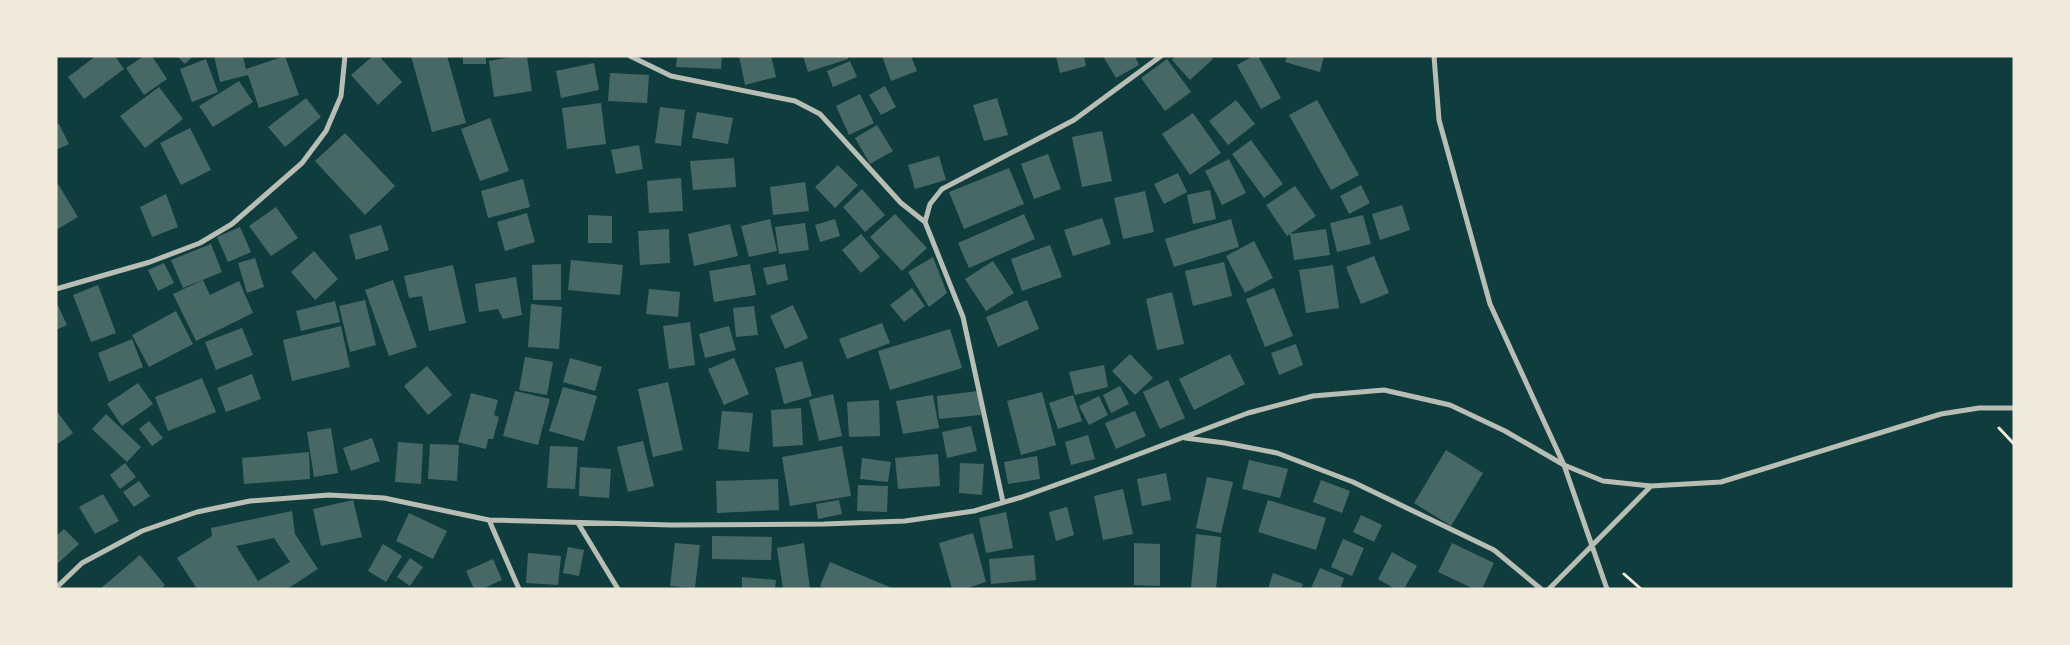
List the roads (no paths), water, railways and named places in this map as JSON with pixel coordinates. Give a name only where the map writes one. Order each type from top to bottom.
[{"type":"street","points":[[56,289],[150,262],[200,243],[232,224],[302,163],[326,131],[341,96],[345,56]]},
{"type":"street","points":[[630,56],[671,76],[795,101],[820,114],[901,203],[925,222],[964,317],[1003,502]]},
{"type":"street","points":[[925,222],[930,204],[942,189],[1074,120],[1161,56]]},
{"type":"street","points":[[1434,56],[1438,120],[1490,304],[1564,465],[1607,589]]},
{"type":"street","points":[[56,588],[82,563],[142,531],[197,512],[250,501],[329,495],[384,498],[489,520],[671,525],[824,524],[905,521],[974,511],[1184,438],[1248,413],[1313,396],[1384,390],[1450,405],[1505,430],[1564,465],[1603,481],[1650,486],[1721,482],[1941,414],[1979,408],[2014,408]]},
{"type":"street","points":[[1184,438],[1225,443],[1277,453],[1352,482],[1494,550],[1541,589]]},
{"type":"street","points":[[1549,589],[1650,486]]},
{"type":"street","points":[[489,520],[519,589]]},
{"type":"street","points":[[578,523],[618,589]]}]
